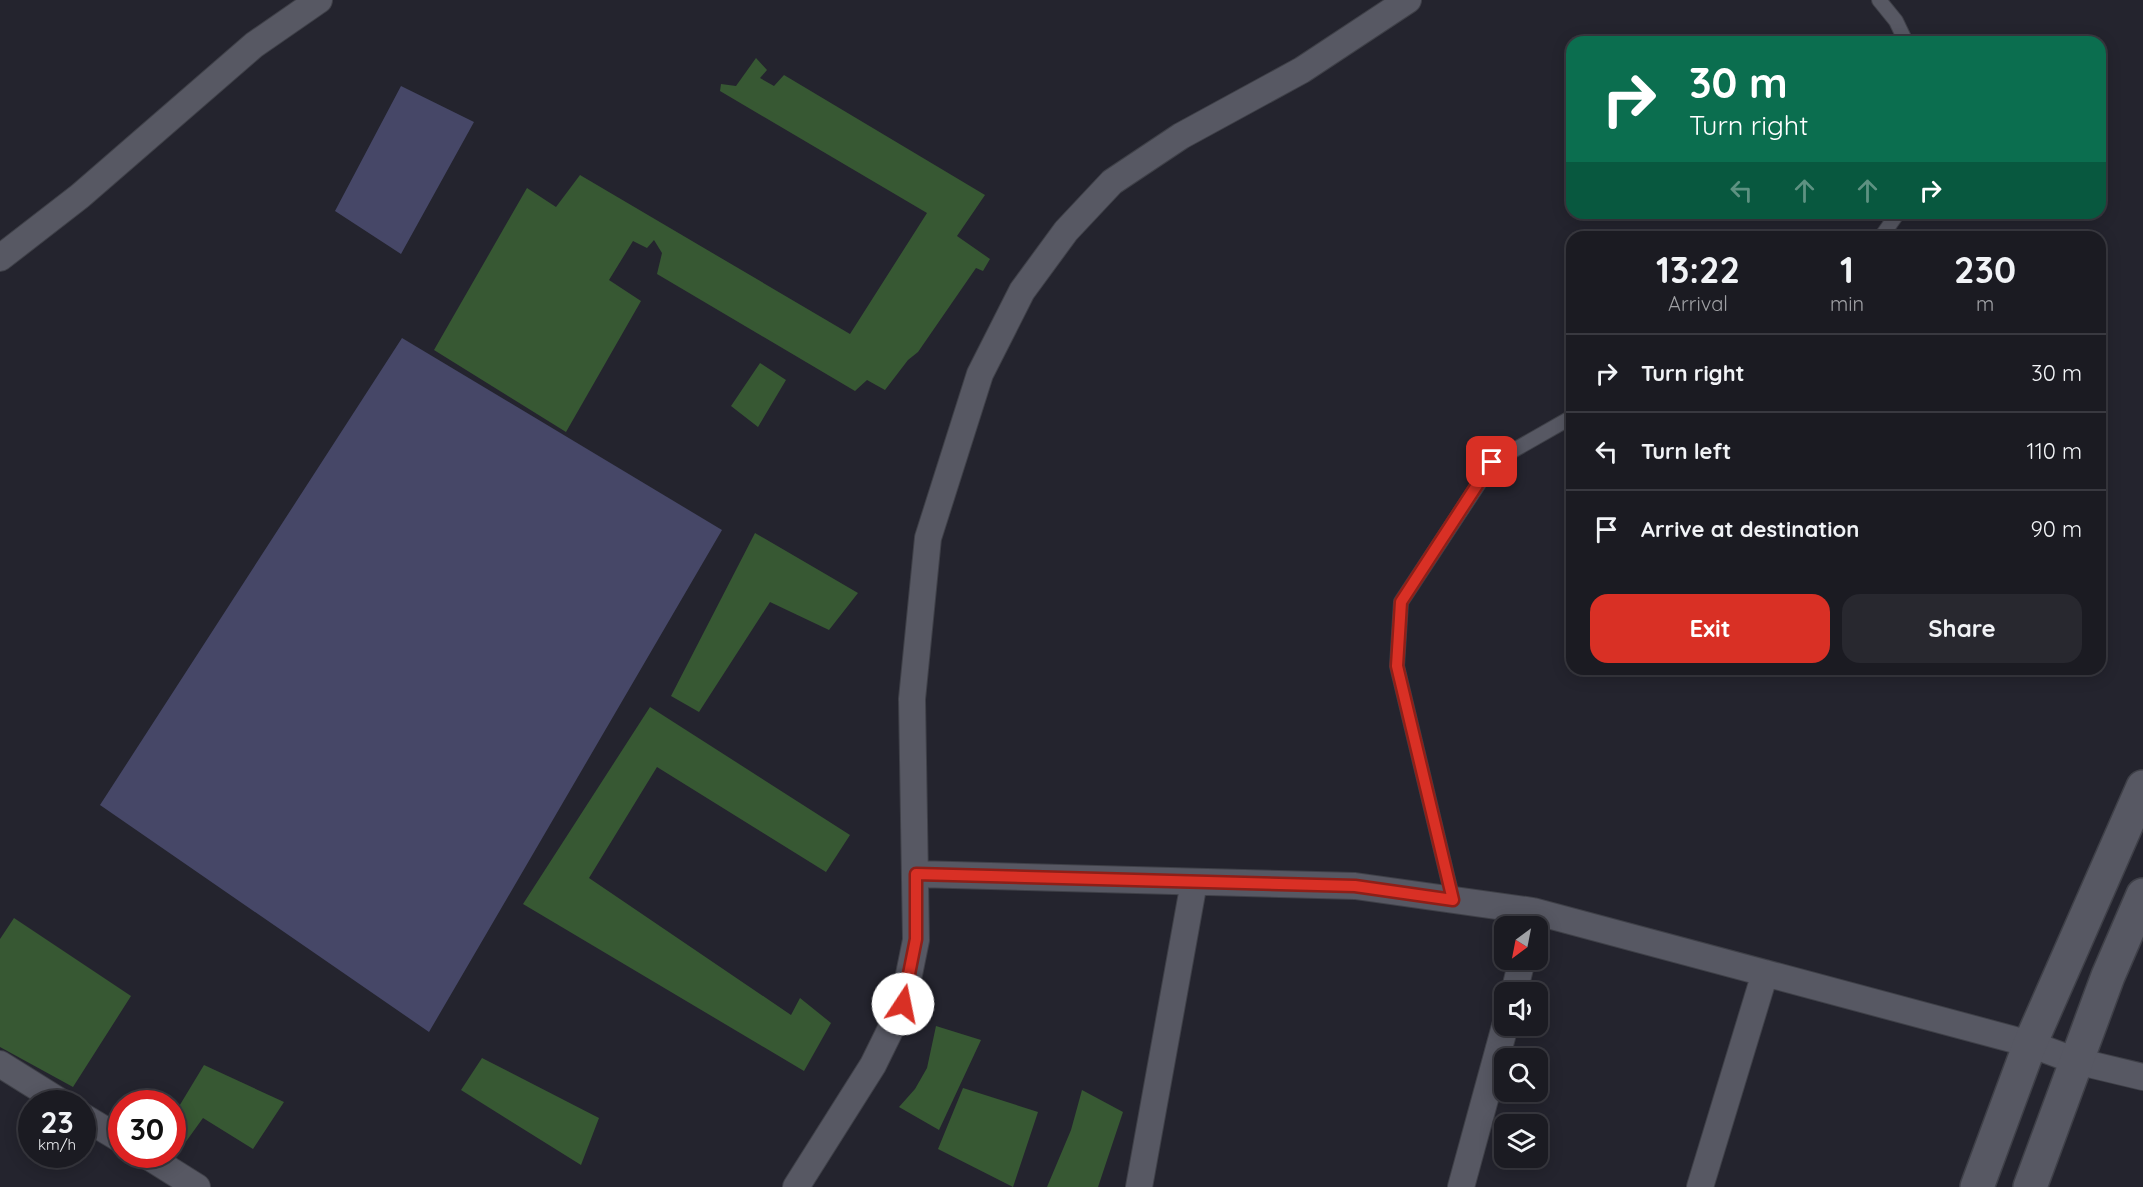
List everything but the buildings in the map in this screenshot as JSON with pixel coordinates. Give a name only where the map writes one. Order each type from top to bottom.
[{"type":"main road","points":[[1977,1187],[2030,1044],[2143,787]]},
{"type":"main road","points":[[2030,1187],[2108,976],[2143,895]]},
{"type":"street","points":[[0,258],[80,196],[254,45],[319,0]]},
{"type":"street","points":[[796,1187],[873,1065],[903,1004],[916,939],[912,699],[928,538],[980,375],[1022,291],[1066,231],[1112,182],[1181,136],[1302,70],[1408,0]]},
{"type":"street","points":[[916,874],[1355,886],[1453,900],[1519,916]]},
{"type":"street","points":[[1139,1187],[1194,882]]},
{"type":"street","points":[[1548,923],[1765,973],[2030,1044],[2076,1061],[2143,1077]]},
{"type":"street","points":[[1700,1187],[1765,973]]},
{"type":"street","points":[[1461,1187],[1502,1036]]},
{"type":"street","points":[[0,1064],[42,1090]]},
{"type":"street","points":[[167,1168],[197,1187]]},
{"type":"lane","points":[[1879,0],[1896,21],[1903,36]]},
{"type":"lane","points":[[1453,900],[1397,666],[1401,602],[1492,462],[1566,420]]},
{"type":"shaded area","points":[[401,86],[474,122],[401,254],[335,211]]},
{"type":"shaded area","points":[[402,338],[722,530],[429,1032],[100,805]]},
{"type":"route","points":[[903,1004],[916,939],[916,874],[1355,886],[1453,900],[1397,666],[1401,602],[1492,462]]}]
